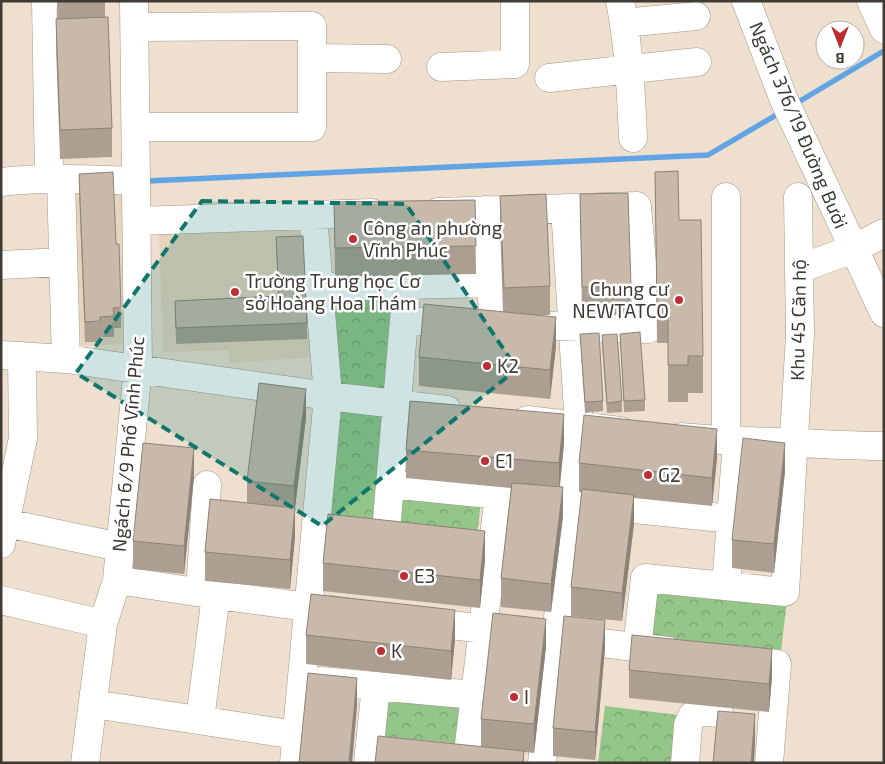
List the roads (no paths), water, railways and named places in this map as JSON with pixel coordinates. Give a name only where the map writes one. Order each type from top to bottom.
[{"type":"street","points":[[46,1],[55,179],[63,262],[66,359]]},
{"type":"street","points":[[442,67],[515,64],[515,1]]},
{"type":"street","name":"Ngách 376/19 Đường Bưởi","points":[[746,1],[784,100],[884,313]]},
{"type":"street","points":[[870,1],[884,29]]},
{"type":"street","points":[[633,138],[630,68],[622,12],[696,16]]},
{"type":"street","points":[[134,14],[312,26],[312,127],[136,127]]},
{"type":"street","name":"Ngách 6/9 Phố Vĩnh Phúc","points":[[85,763],[103,624],[117,580],[138,368],[134,14]]},
{"type":"street","points":[[312,58],[387,59]]},
{"type":"street","points":[[549,78],[697,62]]},
{"type":"street","points":[[1,182],[55,179],[136,181]]},
{"type":"street","points":[[725,441],[726,197]]},
{"type":"street","name":"Khu 45 Căn hộ","points":[[726,586],[786,592],[800,334],[798,197]]},
{"type":"street","points":[[137,221],[637,206],[648,329],[404,321]]},
{"type":"street","points":[[542,763],[579,426],[565,208]]},
{"type":"street","points":[[486,210],[494,324]]},
{"type":"street","points":[[313,215],[328,396],[361,541]]},
{"type":"street","points":[[799,269],[853,249],[884,233]]},
{"type":"street","points":[[1,265],[63,262]]},
{"type":"street","points":[[637,648],[645,578],[726,586],[732,519],[707,262]]},
{"type":"street","points":[[318,287],[491,282]]},
{"type":"street","points":[[294,763],[308,607],[361,541],[390,484],[407,285]]},
{"type":"street","points":[[120,547],[3,530],[23,438],[12,356],[66,359],[138,368],[328,396],[467,413]]},
{"type":"street","points":[[504,417],[725,441],[884,446]]},
{"type":"street","points":[[390,484],[732,519]]},
{"type":"street","points":[[200,720],[208,594],[208,485]]},
{"type":"street","points":[[376,686],[369,757],[458,760],[474,696],[483,628],[482,556],[499,495]]},
{"type":"street","points":[[117,580],[208,594],[366,614]]},
{"type":"street","points":[[1,600],[103,624]]},
{"type":"street","points":[[396,618],[777,664],[769,763]]},
{"type":"street","points":[[302,679],[474,696]]},
{"type":"street","points":[[93,704],[296,735]]},
{"type":"street","points":[[685,763],[688,725],[692,716],[698,711],[719,713]]},
{"type":"waterway","points":[[795,104],[882,52]]},
{"type":"waterway","points":[[147,181],[708,155],[783,111]]},
{"type":"place","name":"Công an phường Vĩnh Phúc","points":[[353,239]]},
{"type":"place","name":"Trường Trung học Cơ sở Hoàng Hoa Thám","points":[[235,292]]},
{"type":"place","name":"Chung cư NEWTATCO","points":[[679,300]]},
{"type":"place","name":"K2","points":[[487,366]]},
{"type":"place","name":"E1","points":[[485,461]]},
{"type":"place","name":"G2","points":[[648,475]]},
{"type":"place","name":"E3","points":[[404,576]]},
{"type":"place","name":"K","points":[[381,651]]},
{"type":"place","name":"I","points":[[514,697]]}]
